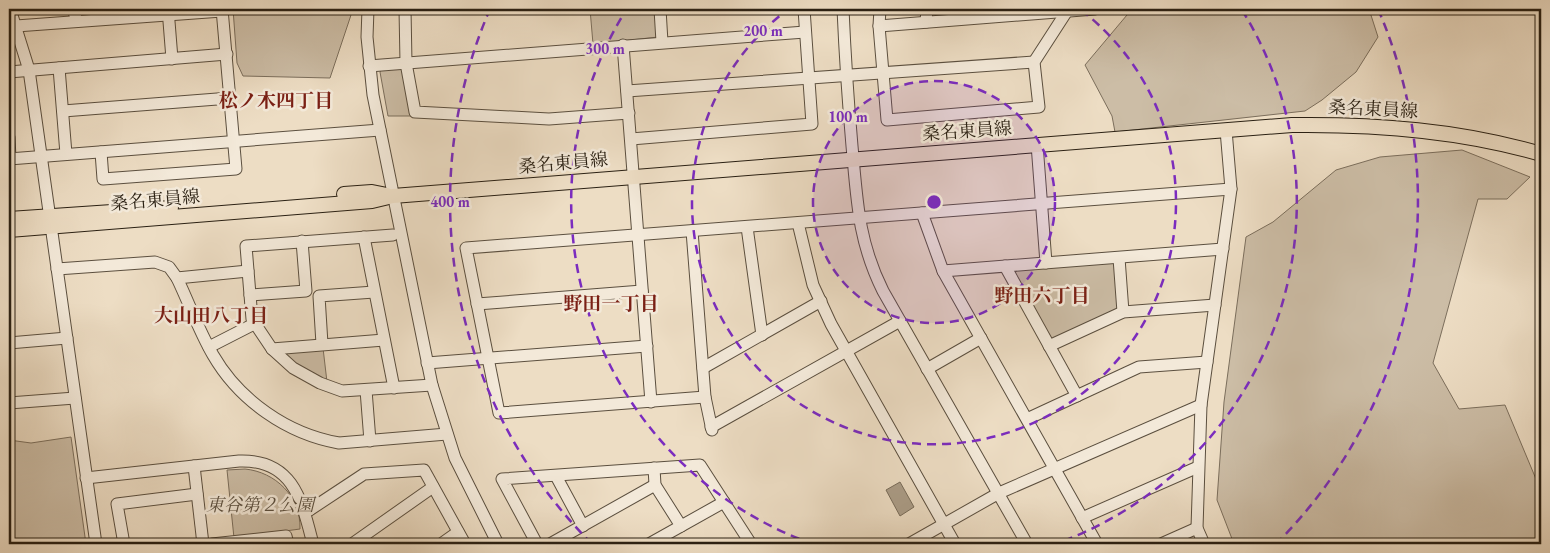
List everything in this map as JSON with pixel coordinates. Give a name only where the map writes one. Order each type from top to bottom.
[{"type":"main road","name":"桑名東員線","points":[[9,230],[50,221],[372,192],[393,196],[633,175],[1292,125],[1350,124],[1419,129],[1514,146],[1541,154]]},
{"type":"main road","name":"桑名東員線","points":[[9,218],[50,221]]},
{"type":"street","points":[[10,9],[29,70],[96,544]]},
{"type":"street","points":[[73,9],[77,22]]},
{"type":"street","points":[[368,9],[369,66],[393,196],[432,385],[462,474],[498,544]]},
{"type":"street","points":[[405,9],[406,63],[415,112],[549,119],[629,113]]},
{"type":"street","points":[[660,9],[662,42]]},
{"type":"street","points":[[631,139],[812,124],[804,9]]},
{"type":"street","points":[[843,9],[846,76],[858,218],[869,259],[900,321],[1027,544]]},
{"type":"street","points":[[880,9],[879,26],[887,120],[1039,107],[1034,62],[1067,11]]},
{"type":"street","points":[[926,22],[927,9]]},
{"type":"street","points":[[879,26],[1095,9]]},
{"type":"street","points":[[16,26],[77,22],[168,12],[222,10],[236,169],[103,180],[101,152]]},
{"type":"street","points":[[168,12],[172,59]]},
{"type":"street","points":[[369,66],[805,32]]},
{"type":"street","points":[[623,46],[651,402]]},
{"type":"street","points":[[9,72],[227,54]]},
{"type":"street","points":[[627,91],[846,76],[883,71],[1034,62]]},
{"type":"street","points":[[59,68],[66,154]]},
{"type":"street","points":[[63,111],[230,98]]},
{"type":"street","points":[[9,137],[10,159],[380,130]]},
{"type":"street","points":[[1204,544],[1197,528],[1201,405],[1231,189],[1226,130]]},
{"type":"street","points":[[1036,144],[1046,263]]},
{"type":"street","points":[[705,397],[499,413],[466,248],[1231,189]]},
{"type":"street","points":[[922,214],[943,271],[1097,544]]},
{"type":"street","points":[[798,222],[813,285],[846,352],[955,544]]},
{"type":"street","points":[[747,226],[762,335]]},
{"type":"street","points":[[692,231],[705,397],[712,429],[900,321]]},
{"type":"street","points":[[393,235],[246,246],[254,324],[272,348],[293,368],[320,383],[342,391],[432,385]]},
{"type":"street","points":[[364,237],[394,388]]},
{"type":"street","points":[[250,295],[306,291],[302,241]]},
{"type":"street","points":[[943,271],[1223,249]]},
{"type":"street","points":[[1119,258],[1123,312]]},
{"type":"street","points":[[57,269],[155,262],[169,268],[177,278],[209,347],[218,362],[246,396],[279,420],[325,440],[339,443],[447,434]]},
{"type":"street","points":[[1005,266],[1077,396]]},
{"type":"street","points":[[177,278],[248,271]]},
{"type":"street","points":[[477,304],[642,290]]},
{"type":"street","points":[[322,344],[318,296],[374,292]]},
{"type":"street","points":[[703,368],[821,301]]},
{"type":"street","points":[[1049,346],[1123,312],[1215,305]]},
{"type":"street","points":[[209,347],[254,324]]},
{"type":"street","points":[[9,343],[67,338]]},
{"type":"street","points":[[927,369],[981,338]]},
{"type":"street","points":[[272,348],[384,340]]},
{"type":"street","points":[[427,364],[647,346]]},
{"type":"street","points":[[1027,419],[1139,367],[1207,362]]},
{"type":"street","points":[[366,390],[370,441]]},
{"type":"street","points":[[9,403],[75,398]]},
{"type":"street","points":[[909,544],[999,493],[1201,405]]},
{"type":"street","points":[[86,478],[247,460],[266,464],[282,473],[299,494],[313,544]]},
{"type":"street","points":[[537,544],[502,479],[700,465],[750,544]]},
{"type":"street","points":[[194,466],[203,544]]},
{"type":"street","points":[[1082,518],[1198,467]]},
{"type":"street","points":[[654,468],[655,484],[682,526]]},
{"type":"street","points":[[305,513],[364,474],[424,470],[465,544]]},
{"type":"street","points":[[556,476],[583,526]]},
{"type":"street","points":[[550,544],[655,484]]},
{"type":"street","points":[[352,544],[434,487]]},
{"type":"street","points":[[124,544],[117,504],[198,494]]},
{"type":"street","points":[[649,544],[724,502]]},
{"type":"street","points":[[1161,544],[1197,528]]},
{"type":"street","points":[[441,544],[458,532]]},
{"type":"street","points":[[212,544],[286,536],[288,544]]},
{"type":"green space","points":[[233,9],[353,9],[330,78],[243,76],[237,63]]},
{"type":"green space","points":[[590,9],[655,9],[658,37],[593,44]]},
{"type":"green space","points":[[1132,9],[1369,9],[1378,37],[1356,72],[1322,100],[1305,111],[1115,132],[1112,116],[1085,65]]},
{"type":"green space","points":[[382,68],[404,69],[412,116],[388,116],[380,72]]},
{"type":"green space","points":[[1462,150],[1530,177],[1507,199],[1478,199],[1433,363],[1459,409],[1505,405],[1541,491],[1541,544],[1234,544],[1217,500],[1224,402],[1246,237],[1273,222],[1336,170],[1380,157]]},
{"type":"green space","points":[[1112,261],[1116,264],[1119,308],[1117,311],[1052,340],[1013,270]]},
{"type":"green space","points":[[323,348],[327,382],[286,359],[283,351]]},
{"type":"green space","points":[[71,437],[86,544],[9,544],[9,440],[31,443]]},
{"type":"green space","name":"東谷第２公園","points":[[245,469],[266,475],[284,488],[296,506],[300,529],[234,538],[227,470]]},
{"type":"shaded area","points":[[900,482],[914,507],[900,516],[886,490]]},
{"type":"district","name":"松ノ木四丁目","points":[[276,100]]},
{"type":"district","name":"野田六丁目","points":[[1042,295]]},
{"type":"district","name":"野田一丁目","points":[[611,303]]},
{"type":"district","name":"大山田八丁目","points":[[211,315]]}]
